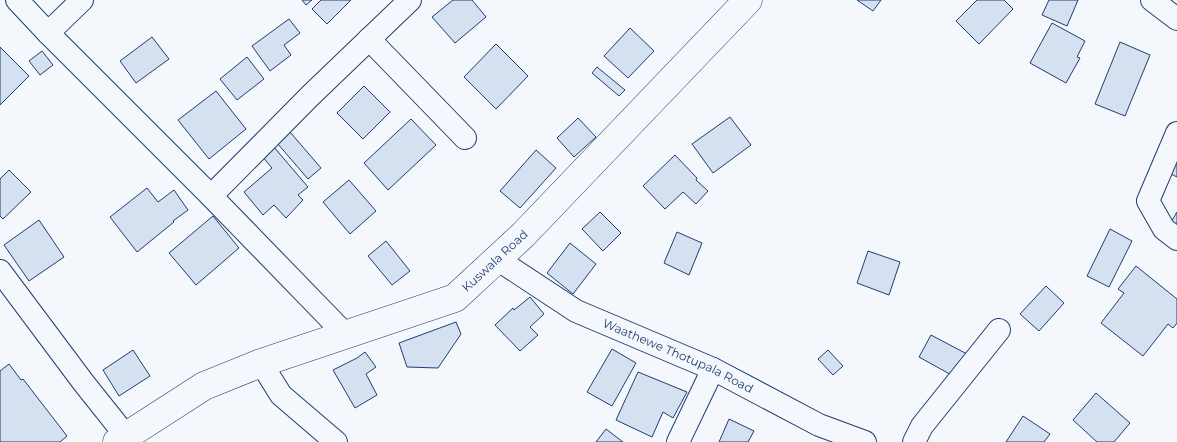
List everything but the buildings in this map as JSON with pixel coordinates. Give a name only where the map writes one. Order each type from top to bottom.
[{"type":"street","points":[[17,0],[48,34],[211,196],[346,335]]},
{"type":"street","points":[[48,34],[82,0]]},
{"type":"street","points":[[211,196],[311,95],[410,0]]},
{"type":"street","name":"Kuswala Road","points":[[121,439],[204,386],[261,364],[455,298],[550,206],[748,0]]},
{"type":"street","points":[[1152,0],[1177,19]]},
{"type":"street","points":[[369,39],[465,138]]},
{"type":"street","points":[[1177,133],[1148,201],[1164,229],[1177,239]]},
{"type":"street","name":"Waathewe Thotupala Road","points":[[497,259],[576,311],[713,369],[818,426],[865,442]]},
{"type":"street","points":[[0,271],[83,382],[121,439]]},
{"type":"street","points":[[914,442],[922,426],[999,330]]},
{"type":"street","points":[[261,364],[281,395],[336,442]]},
{"type":"street","points":[[678,442],[713,369]]}]
